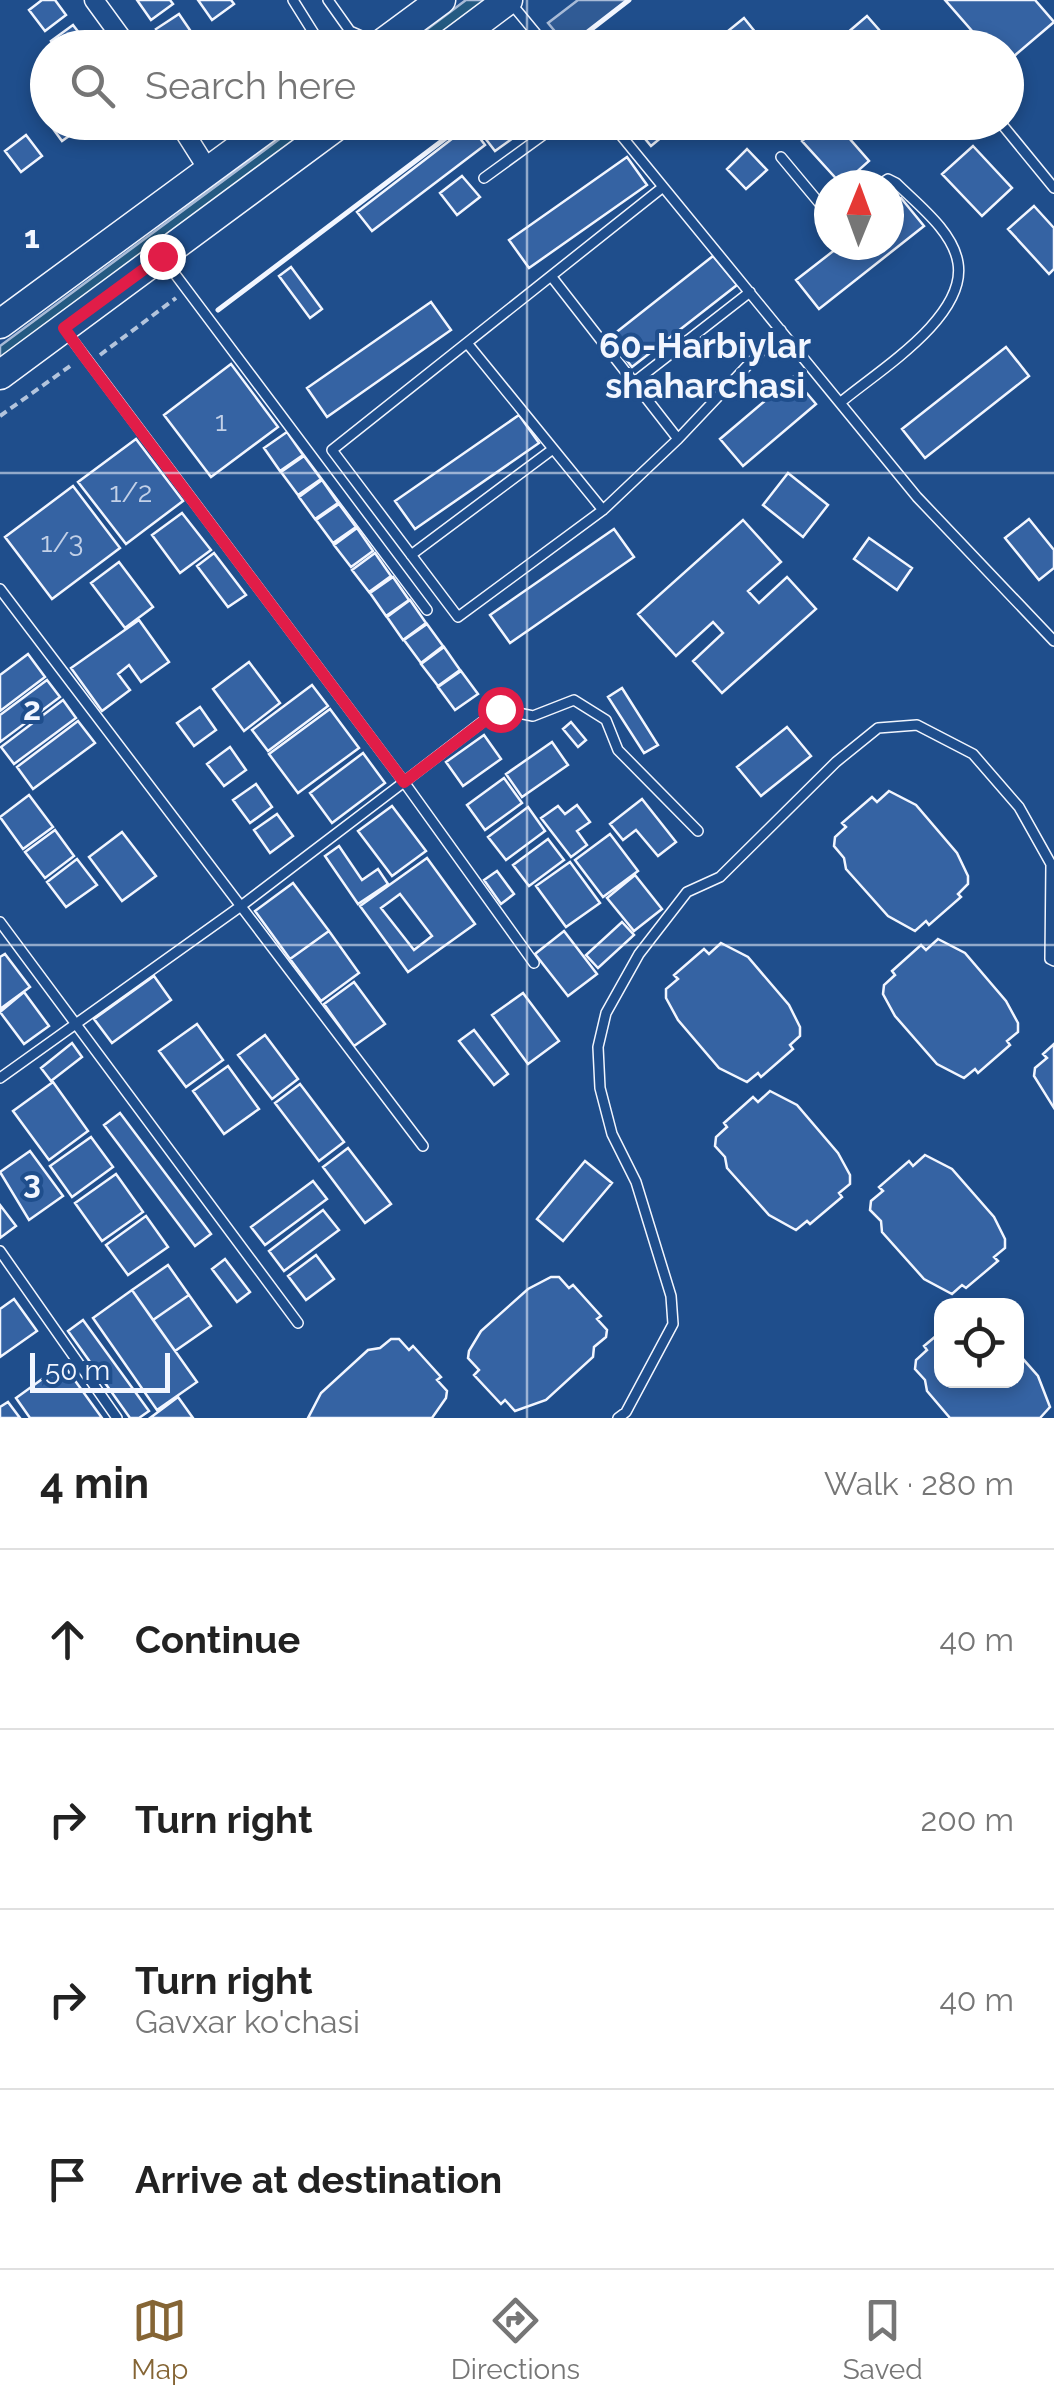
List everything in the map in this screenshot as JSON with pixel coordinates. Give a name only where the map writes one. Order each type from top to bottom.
[{"type":"main road","points":[[400,30],[441,0]]},
{"type":"main road","points":[[468,30],[508,0]]},
{"type":"main road","points":[[0,324],[250,140]]},
{"type":"main road","points":[[0,375],[318,140]]},
{"type":"street","points":[[94,0],[116,30]]},
{"type":"street","points":[[189,140],[209,171]]},
{"type":"lane","points":[[293,0],[312,30]]},
{"type":"lane","points":[[328,0],[349,30]]},
{"type":"lane","points":[[508,0],[533,30]]},
{"type":"lane","points":[[484,178],[536,140]]},
{"type":"lane","points":[[625,140],[917,497],[1054,640]]},
{"type":"lane","points":[[1015,140],[1054,188]]},
{"type":"lane","points":[[781,157],[814,197]]},
{"type":"lane","points":[[663,187],[332,450],[458,617],[603,510],[678,439],[782,330]]},
{"type":"lane","points":[[841,402],[940,320],[957,290],[958,262],[942,230],[904,190]]},
{"type":"lane","points":[[162,256],[427,610]]},
{"type":"lane","points":[[550,276],[678,439]]},
{"type":"lane","points":[[633,383],[750,292]]},
{"type":"lane","points":[[64,328],[404,782],[534,963]]},
{"type":"lane","points":[[467,343],[603,510]]},
{"type":"lane","points":[[411,555],[554,449]]},
{"type":"lane","points":[[0,589],[423,1146]]},
{"type":"lane","points":[[0,1078],[76,1020],[241,906],[500,709],[533,716],[574,700],[606,720],[618,750],[698,831]]},
{"type":"lane","points":[[618,1418],[626,1412],[673,1324],[671,1296],[636,1182],[612,1134],[600,1088],[598,1047],[606,1013],[639,954],[687,892],[720,877],[836,762],[878,728],[917,726],[973,754],[1019,807],[1051,864],[1054,960]]},
{"type":"lane","points":[[0,922],[298,1323]]},
{"type":"lane","points":[[0,1251],[117,1418]]},
{"type":"shaded area","points":[[466,0],[486,0],[445,30],[426,30]]},
{"type":"shaded area","points":[[578,0],[629,0],[590,30],[554,30],[548,23]]},
{"type":"shaded area","points":[[278,140],[298,140],[0,360],[0,346]]},
{"type":"building","points":[[42,0],[55,0],[66,15],[44,30],[29,10]]},
{"type":"building","points":[[137,0],[170,0],[173,4],[151,20]]},
{"type":"building","points":[[198,0],[231,0],[234,4],[212,20]]},
{"type":"building","points":[[945,0],[1035,0],[1054,22],[1024,48],[1024,30],[971,30]]},
{"type":"building","points":[[179,14],[190,30],[157,30]]},
{"type":"building","points":[[867,16],[879,30],[851,30]]},
{"type":"building","points":[[744,18],[754,30],[729,30]]},
{"type":"building","points":[[26,135],[42,156],[21,172],[5,151]]},
{"type":"building","points":[[451,140],[481,140],[485,145],[372,231],[357,212]]},
{"type":"building","points":[[486,140],[510,140],[495,151]]},
{"type":"building","points":[[851,140],[869,161],[859,170],[828,170],[802,141]]},
{"type":"building","points":[[973,146],[1012,188],[982,216],[942,174]]},
{"type":"building","points":[[747,149],[767,170],[746,189],[727,169]]},
{"type":"building","points":[[627,157],[647,185],[529,268],[509,240]]},
{"type":"building","points":[[462,176],[480,197],[457,215],[440,193]]},
{"type":"building","points":[[904,202],[924,226],[904,242]]},
{"type":"building","points":[[1034,206],[1054,228],[1054,269],[1049,274],[1008,229]]},
{"type":"building","points":[[713,256],[737,285],[632,367],[609,338]]},
{"type":"building","points":[[822,260],[881,260],[819,309],[796,280]]},
{"type":"building","points":[[291,267],[322,309],[310,318],[279,276]]},
{"type":"building","points":[[431,302],[451,330],[327,417],[307,388]]},
{"type":"building","points":[[1006,347],[1029,376],[925,458],[902,429]]},
{"type":"building","points":[[231,364],[278,427],[211,477],[164,415]]},
{"type":"building","points":[[793,377],[816,404],[743,466],[720,439]]},
{"type":"building","points":[[519,415],[539,443],[415,529],[395,501]]},
{"type":"building","points":[[287,432],[303,455],[280,471],[264,448]]},
{"type":"building","points":[[136,439],[183,501],[126,544],[78,482]]},
{"type":"building","points":[[304,456],[321,479],[298,495],[281,472]]},
{"type":"building","points":[[788,473],[828,505],[803,537],[763,505]]},
{"type":"building","points":[[322,480],[338,503],[315,519],[299,497]]},
{"type":"building","points":[[73,486],[120,548],[52,599],[5,537]]},
{"type":"building","points":[[339,504],[356,527],[333,543],[316,520]]},
{"type":"building","points":[[182,513],[211,550],[180,573],[152,535]]},
{"type":"building","points":[[1029,519],[1054,550],[1054,568],[1039,580],[1005,538]]},
{"type":"building","points":[[743,520],[781,562],[748,591],[759,603],[787,577],[816,609],[722,693],[693,661],[723,633],[713,622],[676,656],[638,614]]},
{"type":"building","points":[[357,528],[373,551],[351,567],[334,545]]},
{"type":"building","points":[[614,529],[634,557],[510,643],[490,615]]},
{"type":"building","points":[[869,538],[912,568],[897,590],[854,559]]},
{"type":"building","points":[[214,553],[246,595],[228,607],[197,566]]},
{"type":"building","points":[[375,553],[391,576],[369,592],[352,570]]},
{"type":"building","points":[[119,562],[153,607],[125,628],[91,583]]},
{"type":"building","points":[[393,577],[409,600],[386,616],[370,593]]},
{"type":"building","points":[[410,600],[426,623],[403,640],[387,617]]},
{"type":"building","points":[[139,620],[169,662],[141,682],[129,665],[118,674],[130,690],[102,711],[71,668]]},
{"type":"building","points":[[427,624],[443,646],[421,663],[404,640]]},
{"type":"building","points":[[444,647],[460,670],[438,686],[421,664]]},
{"type":"building","points":[[28,654],[45,677],[0,711],[0,675]]},
{"type":"building","points":[[249,662],[280,703],[244,731],[213,689]]},
{"type":"building","points":[[461,671],[478,694],[455,710],[438,687]]},
{"type":"building","points":[[47,680],[60,697],[0,742],[0,715]]},
{"type":"building","points":[[312,685],[328,706],[268,751],[252,730]]},
{"type":"building","points":[[622,688],[658,745],[644,753],[608,697]]},
{"type":"building","points":[[63,700],[76,718],[14,764],[1,747]]},
{"type":"building","points":[[200,707],[216,730],[194,746],[177,723]]},
{"type":"building","points":[[330,709],[359,748],[298,793],[269,754]]},
{"type":"building","points":[[78,721],[95,743],[33,789],[17,767]]},
{"type":"building","points":[[571,722],[586,740],[578,747],[563,729]]},
{"type":"building","points":[[787,727],[811,756],[761,796],[737,767]]},
{"type":"building","points":[[484,735],[501,759],[463,786],[446,762]]},
{"type":"building","points":[[552,742],[568,765],[522,797],[506,774]]},
{"type":"building","points":[[230,747],[246,770],[224,786],[207,764]]},
{"type":"building","points":[[363,753],[385,783],[332,823],[310,793]]},
{"type":"building","points":[[504,778],[522,803],[485,830],[467,805]]},
{"type":"building","points":[[256,784],[272,807],[250,823],[233,800]]},
{"type":"building","points":[[889,791],[916,805],[957,853],[968,876],[968,884],[958,894],[961,897],[929,925],[926,921],[915,931],[888,916],[846,869],[844,858],[834,846],[835,837],[846,827],[842,823],[872,797],[877,802]]},
{"type":"building","points":[[29,795],[53,827],[23,849],[0,817]]},
{"type":"building","points":[[642,799],[676,842],[658,856],[636,830],[623,840],[610,824]]},
{"type":"building","points":[[577,805],[590,822],[577,831],[587,845],[571,857],[541,818],[558,806],[565,814]]},
{"type":"building","points":[[392,806],[426,851],[392,876],[358,831]]},
{"type":"building","points":[[528,807],[545,831],[506,860],[488,837]]},
{"type":"building","points":[[277,814],[293,836],[270,853],[254,830]]},
{"type":"building","points":[[55,830],[74,856],[45,878],[25,852]]},
{"type":"building","points":[[122,832],[156,876],[122,901],[89,857]]},
{"type":"building","points":[[610,834],[638,871],[603,897],[575,860]]},
{"type":"building","points":[[548,839],[564,860],[529,886],[513,865]]},
{"type":"building","points":[[339,846],[362,880],[378,869],[388,884],[358,904],[325,856]]},
{"type":"building","points":[[427,858],[475,924],[408,972],[360,906]],"holes":[[[400,894],[432,936],[414,950],[381,908]]]},
{"type":"building","points":[[77,859],[97,885],[66,907],[47,882]]},
{"type":"building","points":[[570,862],[600,903],[566,927],[536,886]]},
{"type":"building","points":[[497,871],[514,894],[501,904],[484,880]]},
{"type":"building","points":[[635,875],[662,909],[634,931],[607,898]]},
{"type":"building","points":[[293,883],[329,931],[290,959],[255,911]]},
{"type":"building","points":[[622,922],[634,935],[598,968],[586,955]]},
{"type":"building","points":[[329,931],[359,973],[321,1001],[290,959]]},
{"type":"building","points":[[564,931],[597,974],[568,996],[535,954]]},
{"type":"building","points":[[938,939],[965,953],[1006,1001],[1018,1023],[1018,1032],[1007,1041],[1010,1045],[978,1073],[975,1069],[964,1078],[937,1064],[895,1016],[883,994],[884,985],[895,975],[892,971],[921,945],[926,950]]},
{"type":"building","points":[[721,943],[748,957],[789,1005],[800,1027],[800,1036],[790,1045],[793,1049],[761,1077],[758,1073],[747,1082],[719,1068],[678,1020],[666,998],[666,989],[678,979],[674,975],[704,949],[709,954]]},
{"type":"building","points":[[5,954],[30,987],[0,1009],[0,957]]},
{"type":"building","points":[[154,976],[171,1000],[112,1043],[94,1019]]},
{"type":"building","points":[[354,982],[385,1024],[354,1046],[324,1004]]},
{"type":"building","points":[[24,992],[49,1026],[24,1044],[0,1012]]},
{"type":"building","points":[[523,993],[559,1041],[528,1064],[492,1015]]},
{"type":"building","points":[[197,1024],[223,1060],[186,1087],[159,1051]]},
{"type":"building","points":[[474,1030],[508,1074],[494,1085],[459,1041]]},
{"type":"building","points":[[265,1035],[298,1079],[272,1099],[238,1055]]},
{"type":"building","points":[[72,1043],[82,1057],[51,1081],[41,1068]]},
{"type":"building","points":[[1054,1044],[1054,1108],[1034,1076],[1035,1068],[1047,1058],[1043,1054]]},
{"type":"building","points":[[228,1066],[259,1109],[224,1134],[193,1091]]},
{"type":"building","points":[[53,1082],[88,1131],[49,1160],[13,1111]]},
{"type":"building","points":[[300,1084],[344,1142],[319,1161],[275,1103]]},
{"type":"building","points":[[770,1091],[797,1105],[838,1153],[850,1175],[850,1184],[839,1193],[842,1197],[810,1224],[807,1221],[796,1230],[769,1215],[727,1168],[725,1157],[715,1146],[716,1137],[727,1127],[724,1123],[753,1097],[758,1102]]},
{"type":"building","points":[[120,1113],[211,1234],[195,1246],[104,1125]]},
{"type":"building","points":[[91,1137],[113,1167],[72,1197],[50,1166]]},
{"type":"building","points":[[348,1148],[391,1204],[365,1223],[323,1167]]},
{"type":"building","points":[[30,1151],[63,1196],[29,1220],[0,1172]]},
{"type":"building","points":[[925,1155],[952,1169],[994,1217],[1005,1239],[1005,1248],[994,1257],[998,1261],[966,1288],[962,1285],[952,1294],[924,1279],[882,1232],[881,1221],[870,1210],[871,1201],[883,1191],[879,1187],[909,1161],[913,1166]]},
{"type":"building","points":[[585,1161],[612,1183],[563,1241],[537,1219]]},
{"type":"building","points":[[116,1174],[143,1212],[102,1241],[75,1203]]},
{"type":"building","points":[[313,1181],[327,1199],[265,1245],[251,1227]]},
{"type":"building","points":[[0,1205],[16,1226],[0,1238]]},
{"type":"building","points":[[323,1210],[339,1230],[284,1271],[269,1251]]},
{"type":"building","points":[[146,1216],[168,1247],[128,1275],[106,1245]]},
{"type":"building","points":[[316,1255],[334,1279],[306,1300],[288,1276]]},
{"type":"building","points":[[225,1259],[250,1292],[237,1302],[212,1269]]},
{"type":"building","points":[[168,1265],[189,1295],[153,1320],[132,1290]]},
{"type":"building","points":[[559,1277],[569,1288],[573,1285],[601,1316],[597,1319],[607,1330],[606,1337],[594,1347],[593,1357],[546,1400],[515,1411],[505,1400],[501,1404],[474,1375],[479,1370],[468,1358],[469,1351],[481,1331],[528,1289]]},
{"type":"building","points":[[132,1290],[197,1382],[157,1410],[93,1318]]},
{"type":"building","points":[[189,1295],[211,1326],[175,1351],[153,1320]]},
{"type":"building","points":[[14,1299],[37,1331],[0,1357],[0,1309]]},
{"type":"building","points":[[83,1320],[149,1411],[139,1418],[130,1418],[68,1331]]},
{"type":"building","points":[[934,1338],[934,1388],[1024,1388],[1024,1360],[1038,1376],[1050,1407],[1040,1418],[950,1418],[927,1391],[925,1380],[915,1369],[916,1360],[927,1350],[924,1346]]},
{"type":"building","points":[[391,1339],[399,1339],[409,1350],[413,1346],[441,1377],[437,1380],[447,1391],[446,1398],[432,1418],[308,1418],[321,1393],[368,1350],[380,1348]]},
{"type":"building","points":[[63,1364],[102,1418],[30,1418],[16,1398]]},
{"type":"building","points":[[178,1397],[193,1418],[150,1418]]},
{"type":"building","points":[[8,1402],[20,1418],[0,1418],[0,1407]]},
{"type":"wall","points":[[590,30],[629,0]]},
{"type":"wall","points":[[218,310],[443,140]]},
{"type":"district","name":"60-Harbiylar shaharchasi","points":[[705,365]]},
{"type":"route","points":[[162,256],[64,328],[84,356],[404,782],[500,709]]}]
